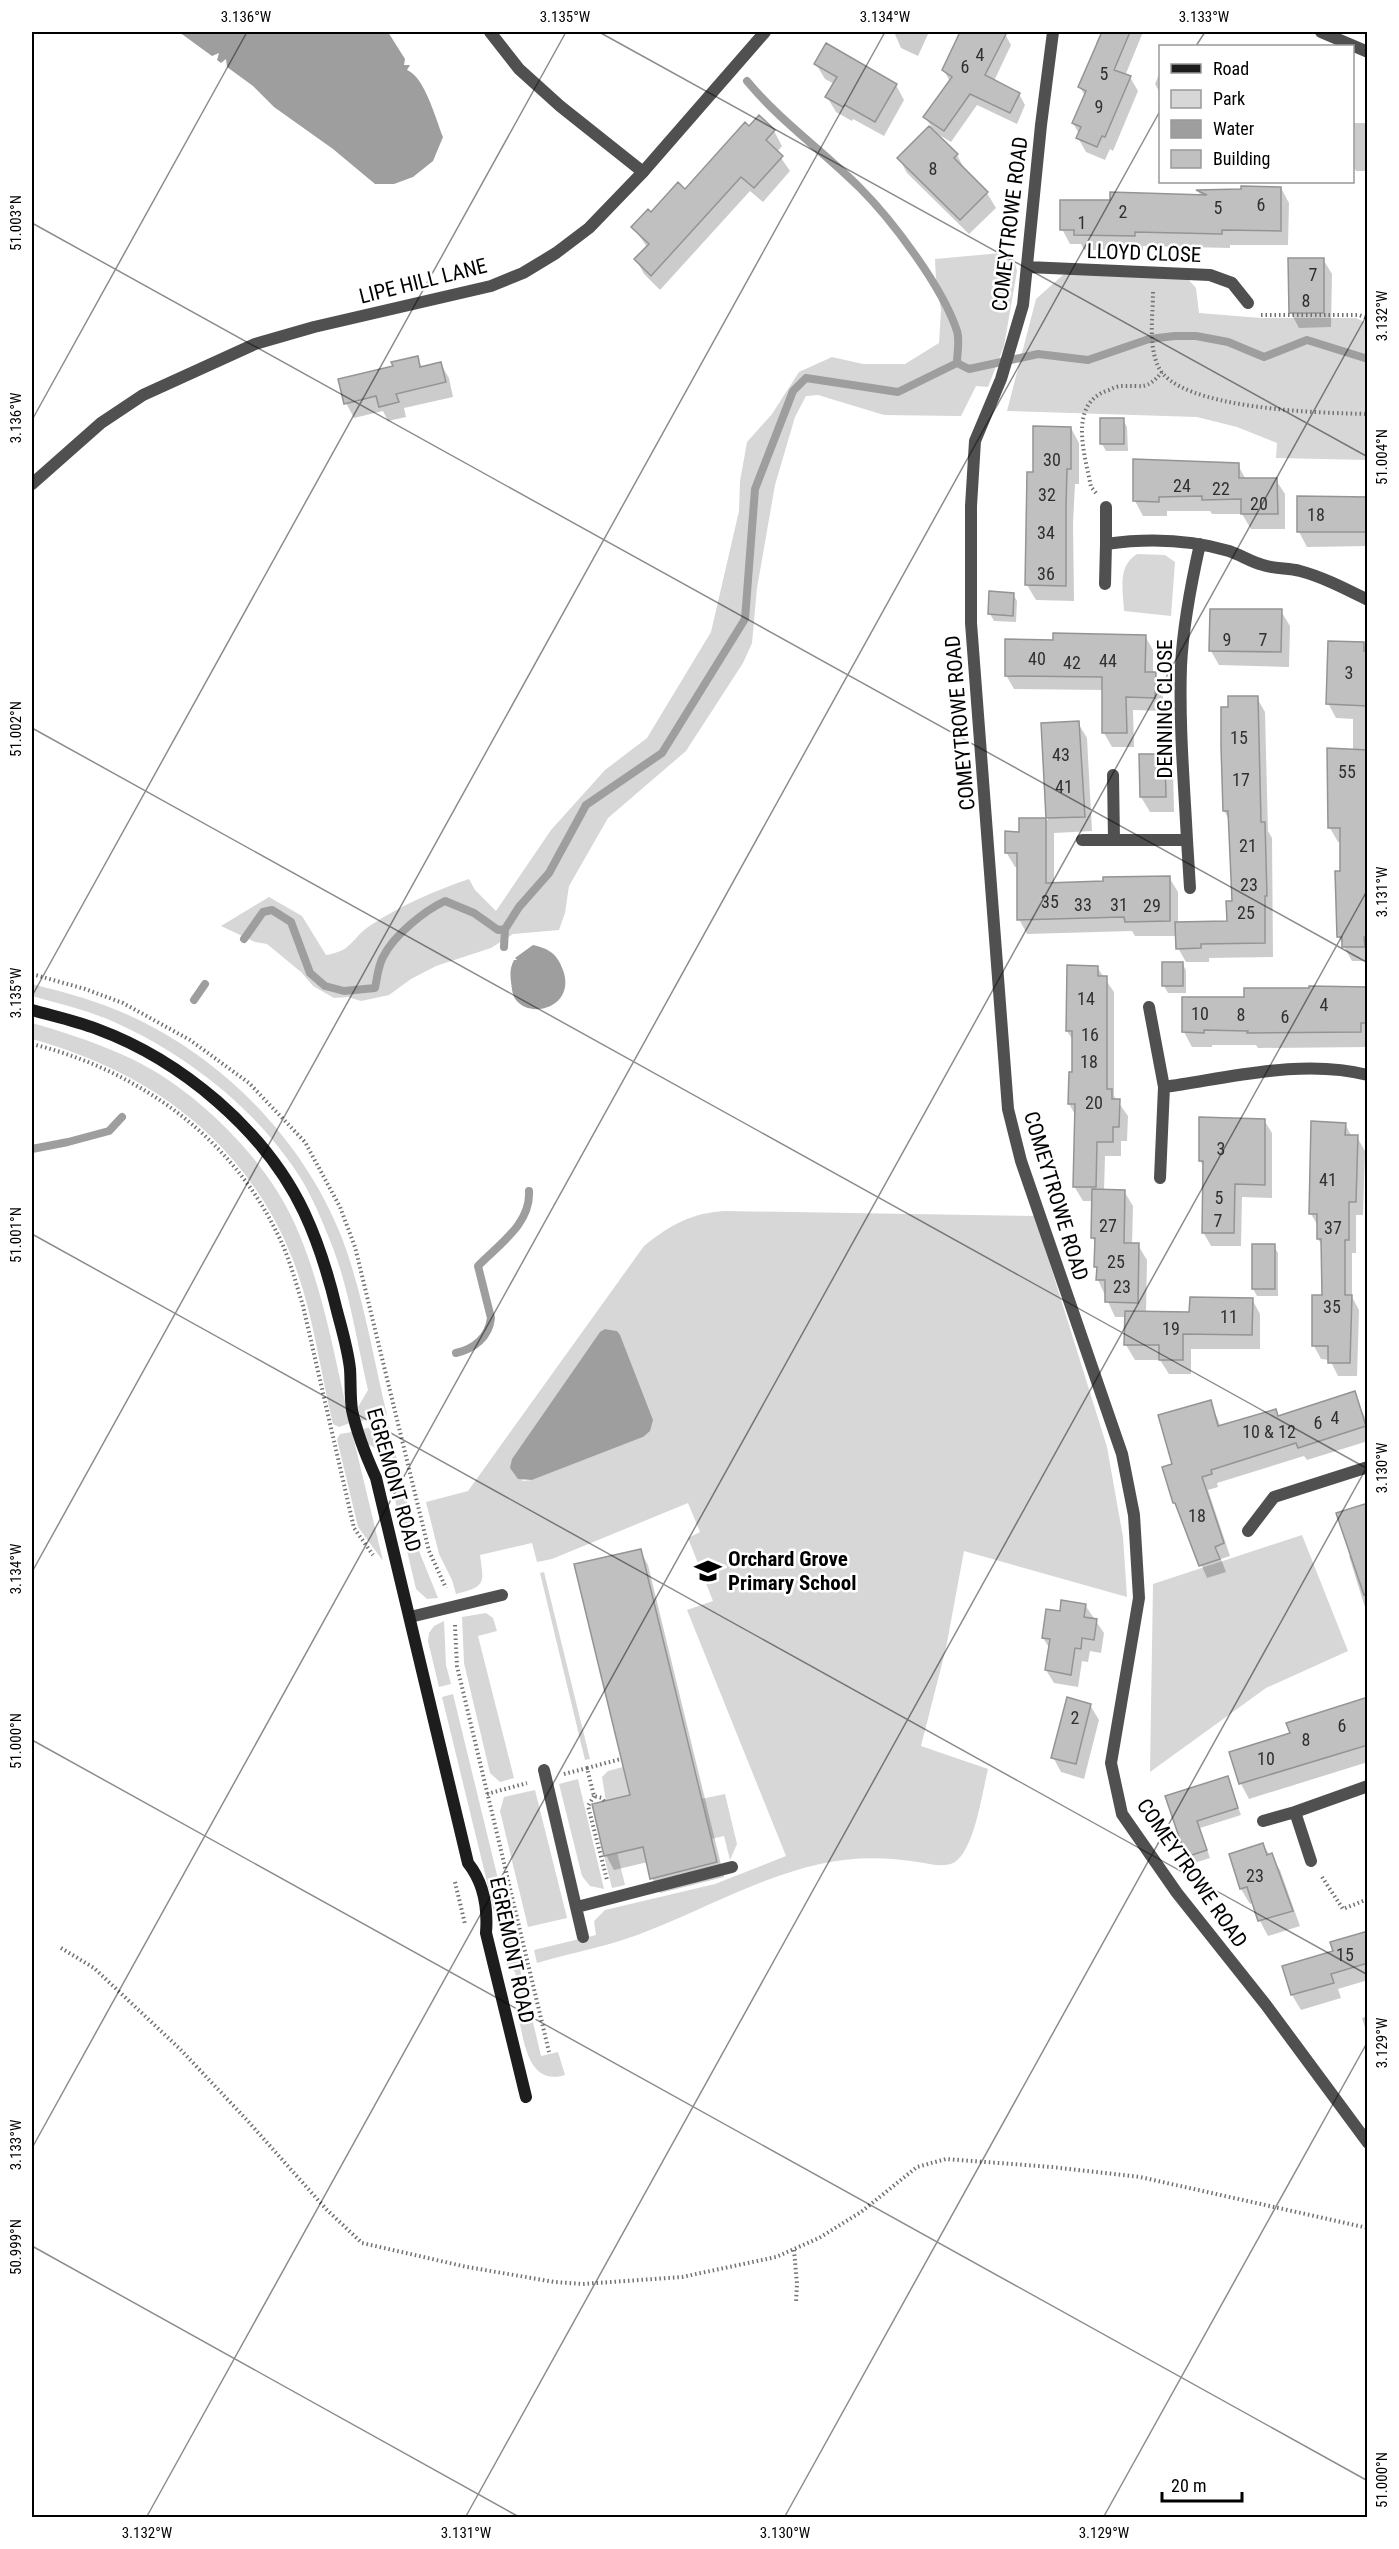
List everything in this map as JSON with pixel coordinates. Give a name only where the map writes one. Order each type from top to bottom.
[{"type":"street","points":[[490,32],[519,69],[560,106],[643,172]]},
{"type":"street","name":"LIPE HILL LANE","points":[[32,484],[101,423],[143,395],[255,344],[314,327],[491,286],[523,273],[556,254],[589,228],[643,172],[765,32]]},
{"type":"street","name":"COMEYTROWE ROAD","points":[[1053,32],[1023,305],[1001,379],[975,441],[971,506],[971,623],[1008,1109],[1021,1161],[1122,1454],[1134,1515],[1139,1598],[1111,1763],[1122,1814],[1177,1893],[1266,2006],[1368,2143]]},
{"type":"street","points":[[1322,32],[1352,45]]},
{"type":"street","points":[[1354,46],[1368,52]]},
{"type":"street","name":"LLOYD CLOSE","points":[[1027,267],[1210,275],[1232,283],[1248,303]]},
{"type":"street","points":[[1105,584],[1106,507]]},
{"type":"street","points":[[1106,544],[1141,539],[1168,539],[1200,544],[1231,552],[1263,566],[1299,571],[1339,585],[1368,600]]},
{"type":"street","name":"DENNING CLOSE","points":[[1190,888],[1181,725],[1181,665],[1189,597],[1200,544]]},
{"type":"street","points":[[1113,775],[1114,840]]},
{"type":"street","points":[[1082,840],[1187,840]]},
{"type":"street","points":[[1149,1007],[1164,1088],[1160,1178]]},
{"type":"street","name":"EGREMONT ROAD","points":[[32,1010],[96,1028],[154,1056],[196,1086],[237,1121],[256,1142],[287,1183],[303,1212],[325,1268],[350,1366],[352,1408],[361,1444],[376,1478],[468,1863],[479,1876],[488,1913],[486,1933],[526,2097]]},
{"type":"street","points":[[1164,1088],[1256,1074],[1309,1069],[1368,1075]]},
{"type":"street","points":[[1248,1531],[1274,1497],[1368,1467]]},
{"type":"street","points":[[410,1617],[502,1595]]},
{"type":"street","points":[[544,1770],[583,1937]]},
{"type":"street","points":[[1263,1821],[1368,1786]]},
{"type":"street","points":[[1294,1812],[1311,1861]]},
{"type":"street","points":[[577,1907],[732,1867]]},
{"type":"path","points":[[1153,272],[1153,333],[1156,359],[1167,378],[1196,395],[1263,408],[1368,414]]},
{"type":"path","points":[[1248,303],[1261,315],[1359,315],[1368,318]]},
{"type":"path","points":[[1106,507],[1091,487],[1082,435],[1082,417],[1097,394],[1121,386],[1139,388],[1154,381],[1162,372]]},
{"type":"path","points":[[32,1044],[98,1065],[152,1093],[201,1133],[237,1169],[251,1188],[275,1229],[294,1275],[354,1528],[374,1556]]},
{"type":"path","points":[[587,1768],[621,1759]]},
{"type":"path","points":[[594,1796],[588,1806],[612,1898]]},
{"type":"path","points":[[1311,1861],[1343,1909],[1368,1899]]},
{"type":"path","points":[[455,1880],[468,1935]]},
{"type":"path","points":[[61,1948],[94,1968],[180,2049],[327,2210],[362,2243],[467,2267],[555,2282],[583,2284],[682,2277],[776,2257],[819,2238],[861,2212],[917,2167],[946,2159],[1052,2167],[1140,2177],[1368,2228]]},
{"type":"path","points":[[794,2250],[796,2302]]},
{"type":"green space","points":[[1012,252],[1017,271],[1004,346],[988,387],[976,386],[961,416],[884,415],[818,395],[806,396],[795,417],[775,485],[757,588],[752,643],[743,663],[686,751],[608,818],[569,886],[565,913],[559,930],[513,934],[491,948],[436,966],[411,979],[389,995],[361,1001],[348,997],[334,998],[313,986],[301,972],[267,944],[255,942],[221,926],[269,897],[302,916],[326,955],[347,947],[364,930],[394,911],[469,879],[475,890],[496,911],[551,830],[605,770],[647,738],[711,632],[739,511],[740,481],[747,442],[772,414],[799,372],[832,357],[863,364],[905,364],[939,343],[941,310],[935,259]]},
{"type":"green space","points":[[1064,274],[1187,278],[1196,288],[1199,313],[1261,318],[1356,318],[1367,323],[1367,460],[1276,458],[1277,443],[1237,427],[1197,417],[1007,411],[1036,299]]},
{"type":"green space","points":[[1137,554],[1165,555],[1175,562],[1171,616],[1124,611],[1122,587],[1124,572],[1126,565]]},
{"type":"green space","points":[[32,984],[104,1005],[151,1026],[187,1048],[220,1073],[251,1101],[279,1132],[304,1165],[325,1201],[342,1238],[362,1303],[387,1415],[361,1421],[358,1407],[368,1390],[349,1300],[339,1265],[313,1201],[281,1150],[240,1105],[193,1067],[141,1035],[114,1022],[32,996]]},
{"type":"green space","points":[[32,1023],[109,1049],[158,1073],[205,1108],[227,1129],[266,1174],[294,1222],[313,1271],[350,1423],[339,1427],[333,1424],[300,1280],[273,1218],[250,1180],[222,1147],[190,1118],[155,1092],[117,1071],[75,1053],[32,1039]]},
{"type":"green space","name":"Orchard Grove Primary School","points":[[713,1212],[1035,1216],[1107,1447],[1123,1537],[1127,1597],[964,1551],[946,1648],[921,1746],[988,1769],[973,1833],[962,1855],[955,1862],[940,1865],[872,1858],[820,1864],[755,1885],[637,1935],[537,1963],[534,1950],[596,1935],[594,1921],[605,1910],[715,1884],[786,1856],[687,1610],[713,1601],[688,1538],[700,1532],[688,1503],[552,1559],[537,1562],[532,1543],[480,1555],[481,1582],[473,1589],[456,1594],[439,1554],[426,1502],[468,1491],[644,1246],[682,1221]],"holes":[[[605,1329],[617,1331],[643,1437],[532,1480],[522,1481]]]},
{"type":"green space","points":[[388,1423],[419,1551],[438,1598],[427,1599],[416,1589],[384,1453],[366,1443],[363,1429]]},
{"type":"green space","points":[[352,1432],[383,1561],[358,1527],[337,1439],[340,1434]]},
{"type":"green space","points":[[1302,1535],[1348,1651],[1266,1688],[1150,1772],[1153,1584]]},
{"type":"green space","points":[[544,1572],[590,1759],[585,1760],[540,1573]]},
{"type":"green space","points":[[486,1613],[493,1618],[497,1631],[478,1636],[514,1778],[500,1782],[490,1773],[464,1663],[462,1617]]},
{"type":"green space","points":[[444,1621],[446,1665],[451,1684],[439,1687],[428,1641],[429,1633],[434,1626]]},
{"type":"green space","points":[[453,1694],[499,1883],[496,1889],[489,1890],[442,1697]]},
{"type":"green space","points":[[623,1767],[630,1795],[606,1801],[602,1777],[608,1771]]},
{"type":"green space","points":[[578,1779],[604,1889],[590,1886],[582,1876],[559,1784]]},
{"type":"green space","points":[[535,1790],[567,1918],[528,1927],[500,1811],[504,1797]]},
{"type":"green space","points":[[725,1794],[737,1844],[730,1860],[724,1836],[711,1839],[701,1799]]},
{"type":"green space","points":[[617,1852],[625,1885],[612,1888],[604,1856]]},
{"type":"green space","points":[[498,1896],[503,1900],[514,1947],[503,1950],[491,1899]]},
{"type":"green space","points":[[517,1955],[541,2056],[558,2052],[565,2075],[552,2077],[542,2074],[529,2057],[517,2011],[523,2003],[515,1972],[507,1966],[505,1958]]},
{"type":"water","points":[[179,32],[388,32],[405,59],[404,65],[410,65],[407,70],[419,81],[424,90],[443,137],[433,161],[413,177],[394,184],[375,184],[333,149],[274,107],[253,86],[227,67],[226,59],[221,63],[217,60],[219,53],[212,56]]},
{"type":"water","points":[[533,945],[548,950],[555,956],[563,970],[565,982],[563,993],[558,1001],[541,1009],[523,1006],[516,1000],[511,982],[510,973],[514,960],[517,960],[515,958]]},
{"type":"water","points":[[605,1329],[617,1331],[620,1335],[653,1420],[650,1431],[643,1437],[532,1480],[518,1479],[510,1468],[512,1459],[600,1332]]},
{"type":"building","points":[[960,32],[1007,32],[985,75],[1020,93],[1010,113],[970,94],[944,131],[923,117],[952,77],[942,70]]},
{"type":"building","points":[[1102,32],[1130,32],[1114,70],[1131,76],[1105,137],[1102,136],[1097,147],[1076,138],[1081,127],[1072,123],[1086,91],[1078,87]]},
{"type":"building","points":[[826,43],[897,84],[875,122],[825,97],[837,77],[814,64]]},
{"type":"building","points":[[759,115],[775,130],[766,140],[783,156],[754,188],[741,177],[651,276],[634,259],[649,244],[631,227],[648,209],[651,212],[678,182],[685,189],[745,122],[749,126]]},
{"type":"building","points":[[929,126],[958,154],[954,158],[988,192],[960,220],[897,158]]},
{"type":"building","points":[[1241,186],[1281,187],[1281,231],[1222,230],[1222,234],[1135,232],[1135,236],[1074,235],[1074,230],[1060,230],[1060,200],[1110,200],[1110,192],[1207,195],[1196,190],[1241,189]]},
{"type":"building","points":[[1288,258],[1324,258],[1324,313],[1289,313]]},
{"type":"building","points":[[418,356],[420,367],[441,362],[446,382],[396,394],[399,402],[379,407],[376,396],[344,404],[338,379],[393,366],[391,362]]},
{"type":"building","points":[[1100,418],[1124,418],[1124,444],[1100,444]]},
{"type":"building","points":[[1033,426],[1071,427],[1071,469],[1067,469],[1066,586],[1025,585],[1027,472],[1033,472]]},
{"type":"building","points":[[1133,459],[1239,463],[1239,478],[1277,478],[1278,514],[1241,514],[1241,499],[1202,500],[1202,496],[1159,497],[1159,502],[1133,501]]},
{"type":"building","points":[[1297,496],[1368,497],[1368,532],[1297,532]]},
{"type":"building","points":[[989,591],[1014,593],[1013,616],[988,614]]},
{"type":"building","points":[[1210,609],[1282,609],[1281,652],[1209,651]]},
{"type":"building","points":[[1053,633],[1146,635],[1145,672],[1156,672],[1155,698],[1126,697],[1127,733],[1102,733],[1102,677],[1005,676],[1005,639],[1053,640]]},
{"type":"building","points":[[1328,641],[1364,642],[1364,651],[1368,651],[1368,706],[1326,704]]},
{"type":"building","points":[[1228,696],[1258,696],[1261,822],[1265,822],[1267,896],[1265,896],[1265,943],[1201,944],[1201,948],[1176,949],[1175,922],[1227,921],[1226,901],[1232,901],[1228,811],[1223,811],[1221,747],[1221,707],[1228,707]]},
{"type":"building","points":[[1079,721],[1085,817],[1046,818],[1041,723]]},
{"type":"building","points":[[1327,748],[1368,750],[1368,937],[1364,937],[1365,947],[1342,947],[1342,937],[1337,937],[1335,871],[1340,871],[1340,828],[1328,828]]},
{"type":"building","points":[[1139,754],[1165,754],[1166,797],[1140,797]]},
{"type":"building","points":[[1019,818],[1046,818],[1046,883],[1103,881],[1103,877],[1170,876],[1170,921],[1125,922],[1124,917],[1017,920],[1017,853],[1005,853],[1005,831],[1019,832]]},
{"type":"building","points":[[1162,962],[1183,962],[1183,986],[1162,986]]},
{"type":"building","points":[[1067,965],[1098,966],[1098,976],[1107,976],[1107,1089],[1112,1089],[1112,1099],[1120,1099],[1119,1127],[1113,1127],[1113,1142],[1097,1142],[1096,1187],[1073,1187],[1075,1104],[1068,1104],[1069,1072],[1072,1072],[1072,1031],[1066,1031]]},
{"type":"building","points":[[1309,986],[1368,987],[1368,1023],[1361,1023],[1361,1032],[1247,1033],[1248,1031],[1204,1030],[1204,1033],[1182,1032],[1182,997],[1244,997],[1244,988],[1309,988]]},
{"type":"building","points":[[1199,1117],[1265,1119],[1265,1185],[1235,1184],[1234,1233],[1202,1233],[1203,1161],[1199,1161]]},
{"type":"building","points":[[1311,1121],[1346,1123],[1345,1135],[1358,1135],[1356,1202],[1349,1202],[1349,1240],[1345,1240],[1345,1295],[1352,1295],[1350,1363],[1328,1363],[1328,1346],[1312,1346],[1312,1295],[1322,1295],[1321,1239],[1317,1239],[1317,1214],[1309,1214]]},
{"type":"building","points":[[1092,1189],[1125,1190],[1124,1243],[1139,1243],[1138,1303],[1105,1302],[1105,1280],[1096,1280],[1095,1238],[1091,1238]]},
{"type":"building","points":[[1252,1244],[1275,1244],[1275,1289],[1252,1289]]},
{"type":"building","points":[[1190,1297],[1253,1298],[1252,1335],[1183,1334],[1183,1360],[1159,1360],[1159,1345],[1124,1345],[1125,1311],[1189,1312]]},
{"type":"building","points":[[1355,1391],[1366,1426],[1298,1448],[1296,1443],[1211,1470],[1212,1474],[1202,1477],[1224,1543],[1215,1547],[1220,1559],[1199,1566],[1175,1503],[1173,1503],[1162,1467],[1172,1464],[1158,1415],[1211,1400],[1218,1426],[1276,1409],[1278,1416]]},
{"type":"building","points":[[1368,1503],[1368,1594],[1364,1595],[1336,1513]]},
{"type":"building","points":[[641,1549],[717,1862],[650,1879],[643,1847],[604,1856],[592,1804],[630,1795],[574,1564]]},
{"type":"building","points":[[1061,1600],[1086,1604],[1084,1617],[1097,1619],[1094,1640],[1082,1638],[1081,1649],[1075,1648],[1071,1675],[1045,1670],[1050,1639],[1042,1638],[1046,1609],[1060,1611]]},
{"type":"building","points":[[1067,1697],[1091,1704],[1076,1764],[1051,1758]]},
{"type":"building","points":[[1368,1697],[1368,1745],[1239,1784],[1229,1752],[1290,1733],[1286,1723]]},
{"type":"building","points":[[1228,1776],[1238,1808],[1197,1821],[1207,1850],[1186,1857],[1165,1796]]},
{"type":"building","points":[[1263,1843],[1267,1855],[1272,1853],[1293,1911],[1258,1921],[1247,1887],[1240,1889],[1229,1854]]},
{"type":"building","points":[[1368,1931],[1368,1963],[1331,1974],[1334,1983],[1291,1995],[1282,1966],[1333,1951],[1330,1942]]},
{"type":"waterway","points":[[747,81],[773,109],[846,174],[902,236],[941,295],[950,314],[958,335],[957,363]]},
{"type":"waterway","points":[[244,939],[263,912],[272,910],[291,922],[310,973],[325,986],[344,991],[375,988],[381,961],[394,940],[419,917],[445,901],[474,913],[498,930],[505,929],[519,907],[549,873],[586,805],[662,753],[745,619],[755,489],[793,391],[806,378],[898,392],[957,363],[969,369],[1038,354],[1088,360],[1149,339],[1175,336],[1196,336],[1228,342],[1264,357],[1307,340],[1368,359]]},
{"type":"waterway","points":[[504,947],[505,929]]},
{"type":"waterway","points":[[194,1000],[205,984]]},
{"type":"waterway","points":[[32,1149],[109,1131],[122,1117]]},
{"type":"waterway","points":[[456,1353],[469,1349],[480,1341],[490,1325],[491,1318],[478,1266],[512,1233],[519,1223],[525,1214],[529,1191]]},
{"type":"place","name":"Orchard Grove Primary School","points":[[708,1571]]}]
